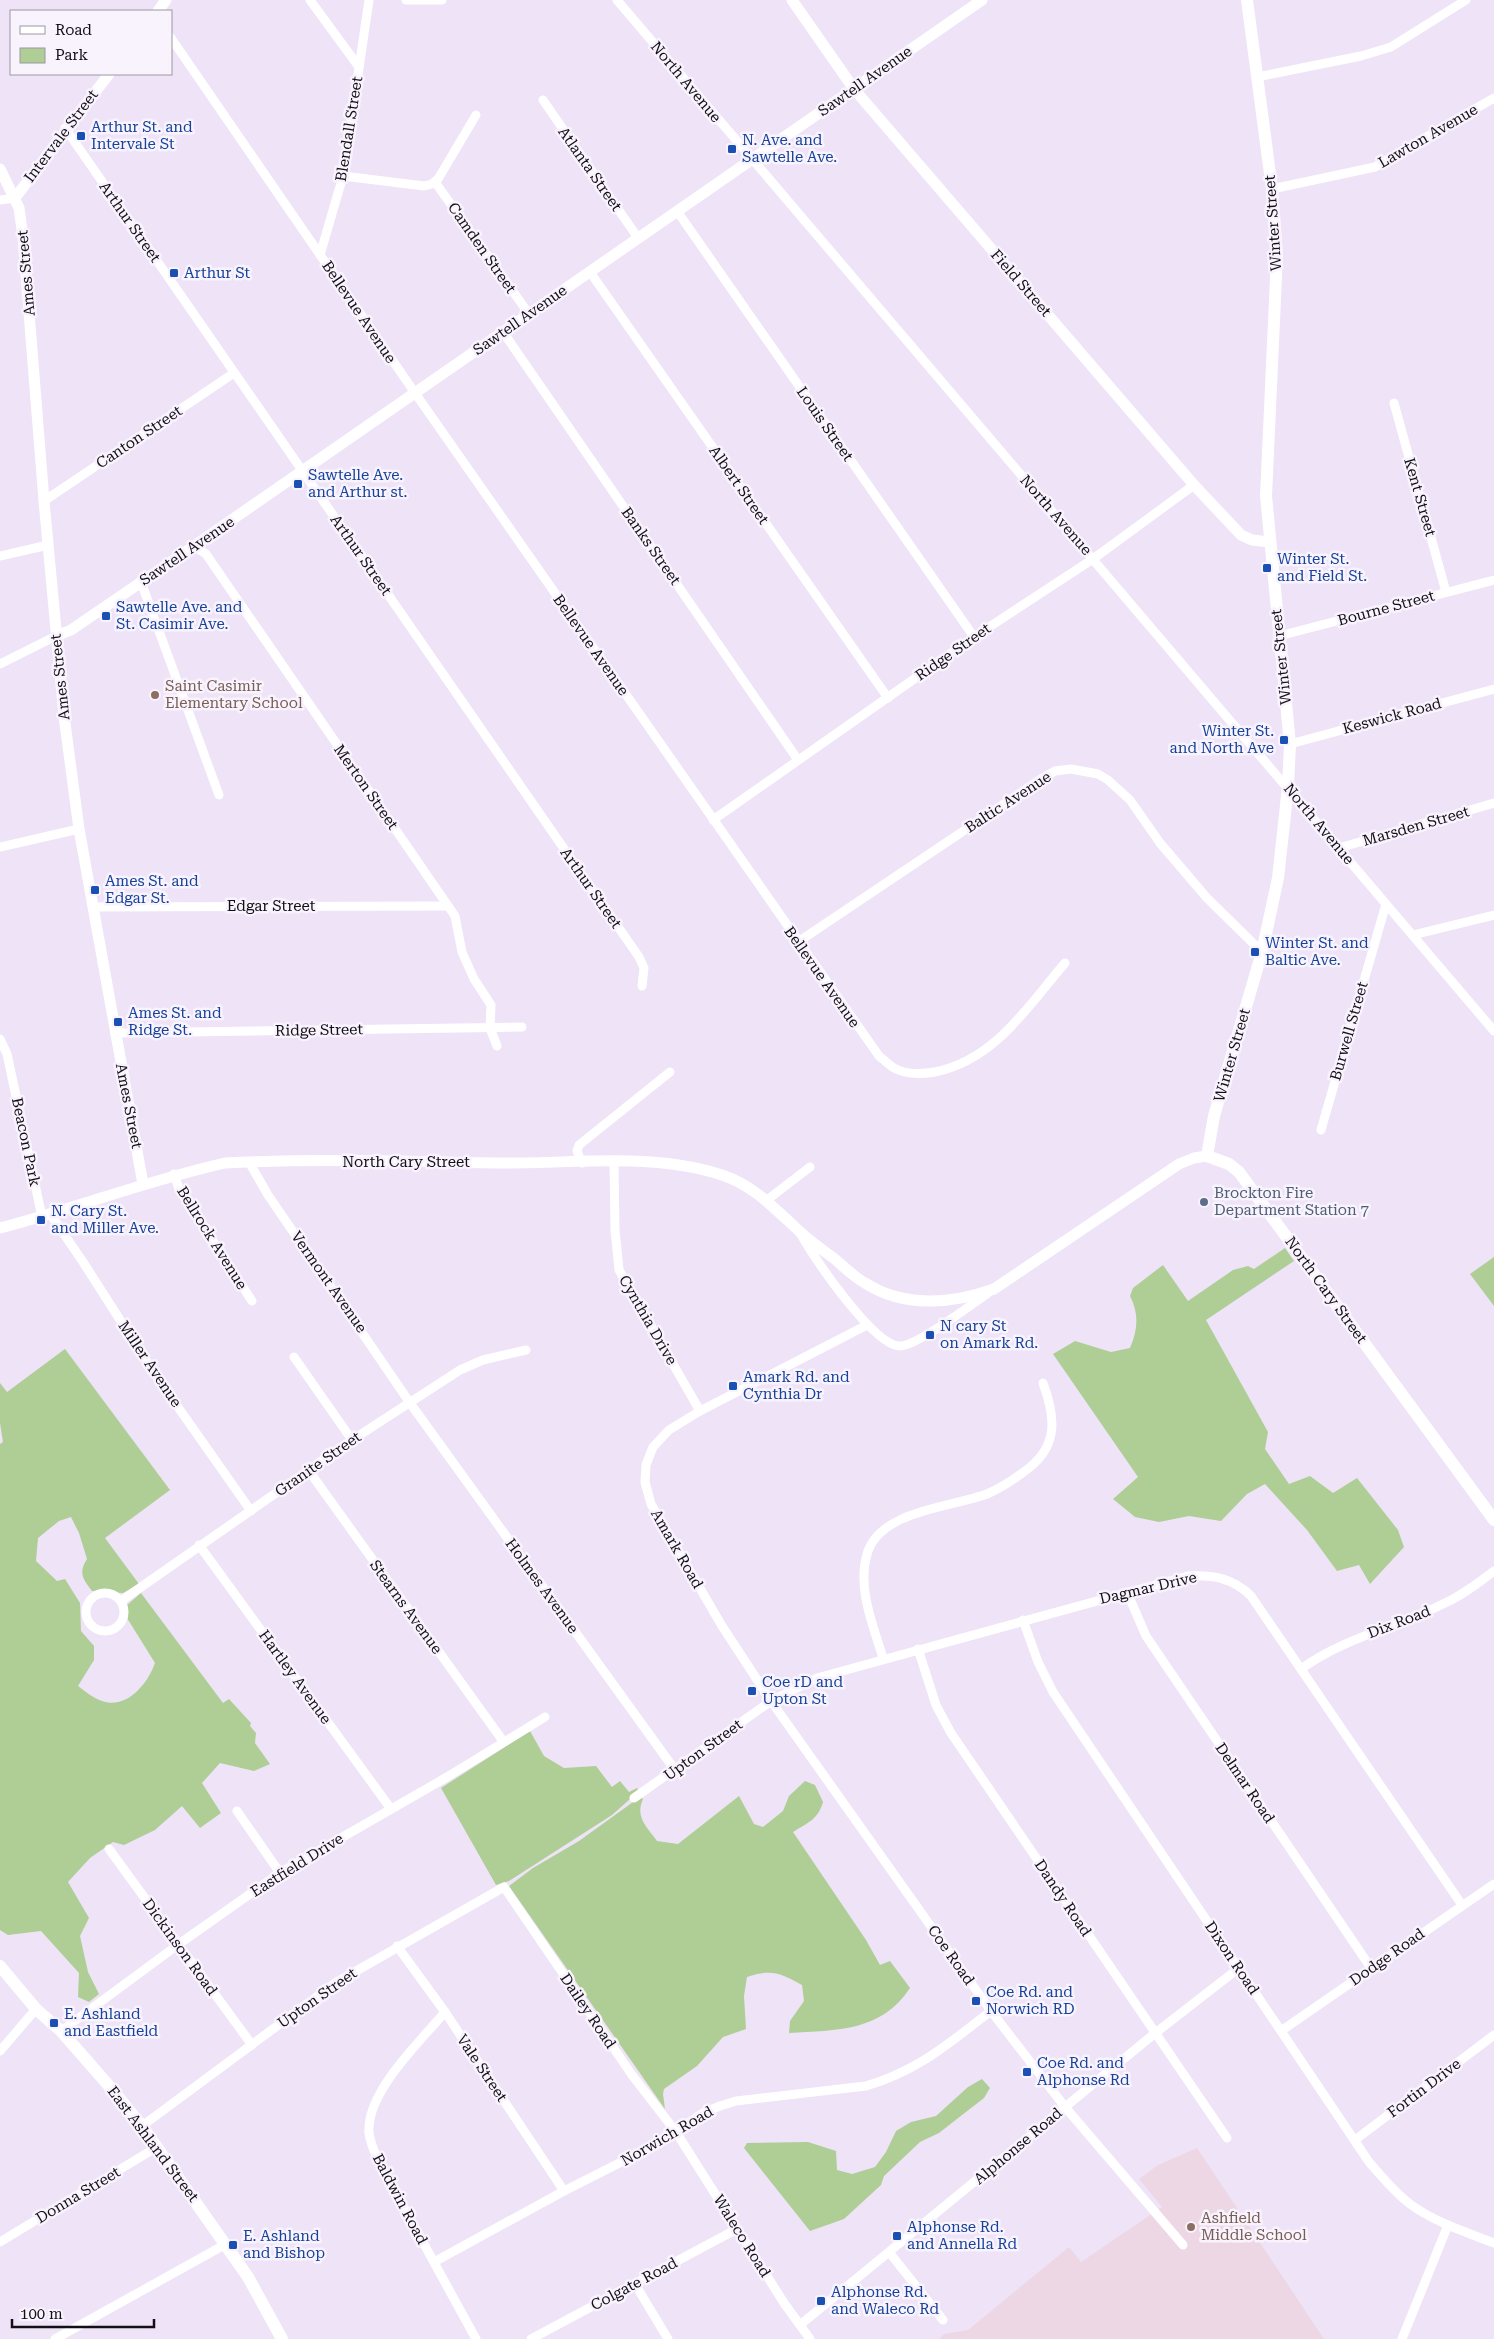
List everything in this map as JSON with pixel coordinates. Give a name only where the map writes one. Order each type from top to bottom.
[{"type":"main road","name":"Winter Street","points":[[1206,1156],[1214,1116],[1262,952],[1278,878],[1288,787],[1290,744],[1266,496],[1278,256],[1272,189],[1247,0]]},
{"type":"main road","name":"North Cary Street","points":[[1206,1156],[1229,1164],[1239,1172],[1494,1520]]},
{"type":"main road","name":"East Ashland Street","points":[[0,1966],[36,2009],[60,2031],[110,2087],[142,2126],[248,2277],[282,2339]]},
{"type":"street","points":[[310,0],[359,67]]},
{"type":"street","name":"Blendall Street","points":[[320,255],[343,176],[369,0]]},
{"type":"street","points":[[406,0],[442,0]]},
{"type":"street","name":"North Avenue","points":[[618,0],[1494,1032]]},
{"type":"street","name":"Field Street","points":[[792,0],[854,88],[1194,485],[1242,535],[1252,540],[1270,542]]},
{"type":"street","name":"Sawtell Avenue","points":[[56,636],[71,630],[194,546],[982,0]]},
{"type":"street","points":[[1257,77],[1361,56],[1391,47],[1466,0]]},
{"type":"street","name":"Bellevue Avenue","points":[[172,39],[415,393],[879,1056],[895,1069],[909,1073],[927,1073],[955,1067],[980,1055],[1002,1038],[1065,963]]},
{"type":"street","name":"Intervale Street","points":[[15,198],[65,128],[108,75]]},
{"type":"street","name":"Lawton Avenue","points":[[1272,189],[1375,167],[1494,98]]},
{"type":"street","name":"Atlanta Street","points":[[543,100],[638,238]]},
{"type":"street","points":[[343,176],[424,186],[435,182],[476,115]]},
{"type":"street","name":"Arthur Street","points":[[65,128],[643,963],[642,986]]},
{"type":"street","name":"Ames Street","points":[[0,169],[19,208],[24,237],[56,636],[79,829],[143,1184]]},
{"type":"street","name":"Camden Street","points":[[435,182],[529,314]]},
{"type":"street","points":[[0,200],[15,198]]},
{"type":"street","name":"Louis Street","points":[[677,211],[974,637]]},
{"type":"street","name":"Albert Street","points":[[590,272],[888,698]]},
{"type":"street","name":"Banks Street","points":[[503,332],[798,760]]},
{"type":"street","name":"Canton Street","points":[[44,501],[234,373]]},
{"type":"street","name":"Kent Street","points":[[1394,402],[1446,592]]},
{"type":"street","name":"Ridge Street","points":[[713,820],[974,637],[1093,558],[1194,485]]},
{"type":"street","points":[[0,556],[48,546]]},
{"type":"street","name":"Merton Street","points":[[194,546],[206,554],[455,916],[462,952],[474,979],[491,1005],[490,1028],[497,1046]]},
{"type":"street","name":"Bourne Street","points":[[1279,636],[1494,580]]},
{"type":"street","points":[[141,582],[219,795]]},
{"type":"street","points":[[0,664],[56,636]]},
{"type":"street","name":"Keswick Road","points":[[1290,744],[1494,689]]},
{"type":"street","name":"Baltic Avenue","points":[[798,942],[1041,779],[1055,771],[1071,769],[1098,774],[1120,790],[1185,874],[1262,952]]},
{"type":"street","name":"Marsden Street","points":[[1339,848],[1494,803]]},
{"type":"street","points":[[0,847],[79,829]]},
{"type":"street","name":"Burwell Street","points":[[1321,1130],[1386,904]]},
{"type":"street","name":"Edgar Street","points":[[94,907],[448,906]]},
{"type":"street","points":[[1413,936],[1494,915]]},
{"type":"street","name":"Ridge Street","points":[[115,1033],[522,1027]]},
{"type":"street","name":"Beacon Park","points":[[0,1039],[7,1054],[46,1216]]},
{"type":"street","points":[[582,1162],[577,1152],[579,1145],[670,1072]]},
{"type":"street","name":"North Cary Street","points":[[800,1232],[810,1251],[866,1325],[886,1342],[900,1346],[915,1342],[1179,1164],[1206,1156]]},
{"type":"street","name":"Vermont Avenue","points":[[248,1162],[268,1195],[410,1403]]},
{"type":"street","name":"North Cary Street","points":[[0,1228],[46,1216],[174,1174],[226,1163],[614,1162],[683,1164],[724,1175],[747,1186],[768,1200],[800,1232],[865,1283],[892,1297],[922,1301],[947,1301],[966,1298],[994,1289]]},
{"type":"street","name":"Cynthia Drive","points":[[614,1162],[615,1230],[619,1270],[700,1411]]},
{"type":"street","points":[[768,1200],[810,1167]]},
{"type":"street","name":"Bellrock Avenue","points":[[174,1174],[180,1189],[252,1301]]},
{"type":"street","name":"Miller Avenue","points":[[46,1216],[84,1262],[154,1373],[251,1511]]},
{"type":"street","name":"Amark Road","points":[[770,1701],[722,1626],[651,1504],[645,1482],[646,1465],[653,1447],[669,1430],[700,1411],[866,1325]]},
{"type":"street","name":"Granite Street","points":[[121,1601],[352,1440],[460,1370],[483,1360],[526,1350]]},
{"type":"street","points":[[294,1357],[352,1440]]},
{"type":"street","points":[[882,1658],[864,1584],[865,1566],[873,1541],[886,1529],[911,1516],[987,1494],[1033,1465],[1043,1453],[1051,1438],[1054,1419],[1051,1404],[1042,1383]]},
{"type":"street","name":"Holmes Avenue","points":[[410,1403],[675,1770]]},
{"type":"street","name":"Stearns Avenue","points":[[309,1471],[503,1741]]},
{"type":"street","name":"Hartley Avenue","points":[[199,1545],[390,1809]]},
{"type":"street","name":"Dix Road","points":[[1301,1669],[1343,1643],[1445,1604],[1494,1571]]},
{"type":"street","name":"Dagmar Drive","points":[[770,1701],[792,1688],[817,1678],[882,1658],[1188,1576],[1218,1576],[1231,1580],[1251,1596],[1462,1906]]},
{"type":"street","name":"Delmar Road","points":[[1127,1592],[1146,1636],[1371,1968]]},
{"type":"street","points":[[108,1593],[121,1601],[124,1606],[124,1617],[122,1622],[113,1630],[97,1630],[88,1622],[86,1610],[93,1597],[108,1593]]},
{"type":"street","name":"Dixon Road","points":[[1023,1620],[1041,1669],[1053,1692],[1369,2162],[1402,2198],[1448,2225],[1494,2243]]},
{"type":"street","name":"Dandy Road","points":[[918,1649],[936,1706],[951,1733],[1154,2034],[1227,2138]]},
{"type":"street","name":"Upton Street","points":[[634,1798],[770,1701]]},
{"type":"street","name":"Coe Road","points":[[770,1701],[991,2011],[1065,2107],[1183,2245]]},
{"type":"street","name":"Eastfield Drive","points":[[60,2031],[280,1873],[546,1717]]},
{"type":"street","points":[[237,1811],[280,1873]]},
{"type":"street","name":"Dickinson Road","points":[[109,1849],[252,2045]]},
{"type":"street","name":"Dodge Road","points":[[1281,2031],[1494,1884]]},
{"type":"street","name":"Upton Street","points":[[142,2126],[335,1983],[397,1946],[504,1887]]},
{"type":"street","name":"Dailey Road","points":[[504,1887],[632,2075],[676,2132]]},
{"type":"street","name":"Vale Street","points":[[397,1946],[445,2012],[564,2191]]},
{"type":"street","name":"Alphonse Road","points":[[800,2325],[1154,2034],[1239,1968]]},
{"type":"street","points":[[0,2050],[36,2009]]},
{"type":"street","name":"Norwich Road","points":[[434,2262],[564,2191],[659,2143],[703,2113],[736,2101],[866,2086],[885,2080],[928,2060],[991,2011]]},
{"type":"street","name":"Baldwin Road","points":[[445,2012],[386,2083],[373,2109],[369,2132],[379,2162],[476,2339]]},
{"type":"street","name":"Fortin Drive","points":[[1355,2140],[1494,2035]]},
{"type":"street","name":"Waleco Road","points":[[676,2132],[737,2229],[810,2339]]},
{"type":"street","name":"Donna Street","points":[[0,2242],[157,2147]]},
{"type":"street","points":[[1402,2339],[1448,2225]]},
{"type":"street","name":"Colgate Road","points":[[532,2339],[737,2229]]},
{"type":"street","points":[[55,2339],[226,2244]]},
{"type":"street","points":[[889,2252],[943,2320]]},
{"type":"street","points":[[635,2284],[668,2339]]},
{"type":"shaded area","name":"Ashfield Middle School","points":[[1197,2148],[1324,2339],[939,2339],[944,2334],[968,2330],[1069,2247],[1081,2262],[1162,2207],[1139,2179],[1158,2165]]},
{"type":"green space","points":[[1285,1248],[1294,1261],[1206,1320],[1268,1432],[1265,1449],[1289,1484],[1310,1476],[1333,1493],[1357,1478],[1398,1530],[1404,1547],[1370,1584],[1359,1565],[1337,1571],[1307,1530],[1265,1484],[1247,1494],[1221,1521],[1189,1516],[1159,1522],[1135,1517],[1113,1499],[1138,1477],[1053,1354],[1075,1341],[1111,1352],[1130,1348],[1135,1335],[1136,1322],[1135,1309],[1130,1296],[1133,1288],[1163,1265],[1188,1301],[1233,1270],[1248,1266],[1254,1269]]},
{"type":"green space","points":[[1494,1257],[1494,1306],[1470,1274]]},
{"type":"green space","points":[[65,1349],[170,1490],[105,1538],[139,1584],[123,1593],[92,1591],[86,1583],[82,1572],[87,1559],[79,1533],[71,1517],[59,1521],[38,1538],[36,1561],[57,1581],[65,1579],[80,1603],[81,1631],[94,1646],[94,1660],[78,1686],[90,1695],[111,1703],[120,1702],[128,1698],[147,1679],[155,1663],[127,1618],[127,1605],[141,1593],[223,1703],[229,1699],[251,1723],[250,1726],[256,1733],[255,1743],[270,1764],[254,1771],[220,1763],[202,1783],[221,1813],[200,1828],[182,1806],[155,1830],[124,1845],[113,1842],[90,1858],[68,1882],[89,1918],[80,1936],[88,1972],[99,1994],[89,2002],[78,1997],[79,1973],[41,1931],[8,1935],[0,1930],[0,1444],[3,1442],[0,1423],[0,1383],[7,1392]]},
{"type":"green space","points":[[530,1731],[544,1756],[564,1768],[596,1766],[612,1787],[620,1781],[629,1792],[637,1788],[639,1791],[612,1815],[509,1881],[496,1885],[441,1788]]},
{"type":"green space","points":[[805,1781],[815,1785],[823,1802],[815,1817],[793,1832],[866,1940],[880,1965],[890,1961],[910,1988],[886,2013],[872,2021],[841,2029],[789,2033],[790,2021],[804,2001],[802,1985],[782,1975],[770,1973],[747,1977],[744,1996],[746,2029],[723,2037],[697,2066],[664,2089],[665,2109],[509,1886],[533,1868],[579,1841],[640,1797],[643,1799],[640,1811],[641,1816],[657,1841],[678,1844],[739,1796],[754,1824],[763,1827],[783,1811],[789,1796]]},
{"type":"green space","points":[[982,2079],[990,2088],[984,2098],[939,2133],[920,2142],[884,2176],[881,2185],[844,2219],[810,2231],[744,2148],[747,2143],[808,2142],[836,2151],[837,2170],[852,2174],[875,2167],[886,2152],[896,2131],[911,2122],[936,2116],[968,2087]]},
{"type":"place","name":"Arthur St. and Intervale St","points":[[81,136]]},
{"type":"place","name":"N. Ave. and Sawtelle Ave.","points":[[732,149]]},
{"type":"place","name":"Arthur St","points":[[174,273]]},
{"type":"place","name":"Sawtelle Ave. and Arthur st.","points":[[298,484]]},
{"type":"place","name":"Winter St. and Field St.","points":[[1267,568]]},
{"type":"place","name":"Sawtelle Ave. and St. Casimir Ave.","points":[[106,616]]},
{"type":"place","name":"Saint Casimir Elementary School","points":[[155,695]]},
{"type":"place","name":"Winter St. and North Ave","points":[[1284,740]]},
{"type":"place","name":"Ames St. and Edgar St.","points":[[95,890]]},
{"type":"place","name":"Winter St. and Baltic Ave.","points":[[1255,952]]},
{"type":"place","name":"Ames St. and Ridge St.","points":[[118,1022]]},
{"type":"place","name":"Brockton Fire Department Station 7","points":[[1204,1202]]},
{"type":"place","name":"N. Cary St. and Miller Ave.","points":[[41,1220]]},
{"type":"place","name":"N cary St on Amark Rd.","points":[[930,1335]]},
{"type":"place","name":"Amark Rd. and Cynthia Dr","points":[[733,1386]]},
{"type":"place","name":"Coe rD and Upton St","points":[[752,1691]]},
{"type":"place","name":"Coe Rd. and Norwich RD","points":[[976,2001]]},
{"type":"place","name":"E. Ashland and Eastfield","points":[[54,2023]]},
{"type":"place","name":"Coe Rd. and Alphonse Rd","points":[[1027,2072]]},
{"type":"place","name":"Ashfield Middle School","points":[[1191,2227]]},
{"type":"place","name":"Alphonse Rd. and Annella Rd","points":[[897,2236]]},
{"type":"place","name":"E. Ashland and Bishop","points":[[233,2245]]},
{"type":"place","name":"Alphonse Rd. and Waleco Rd","points":[[821,2301]]}]
